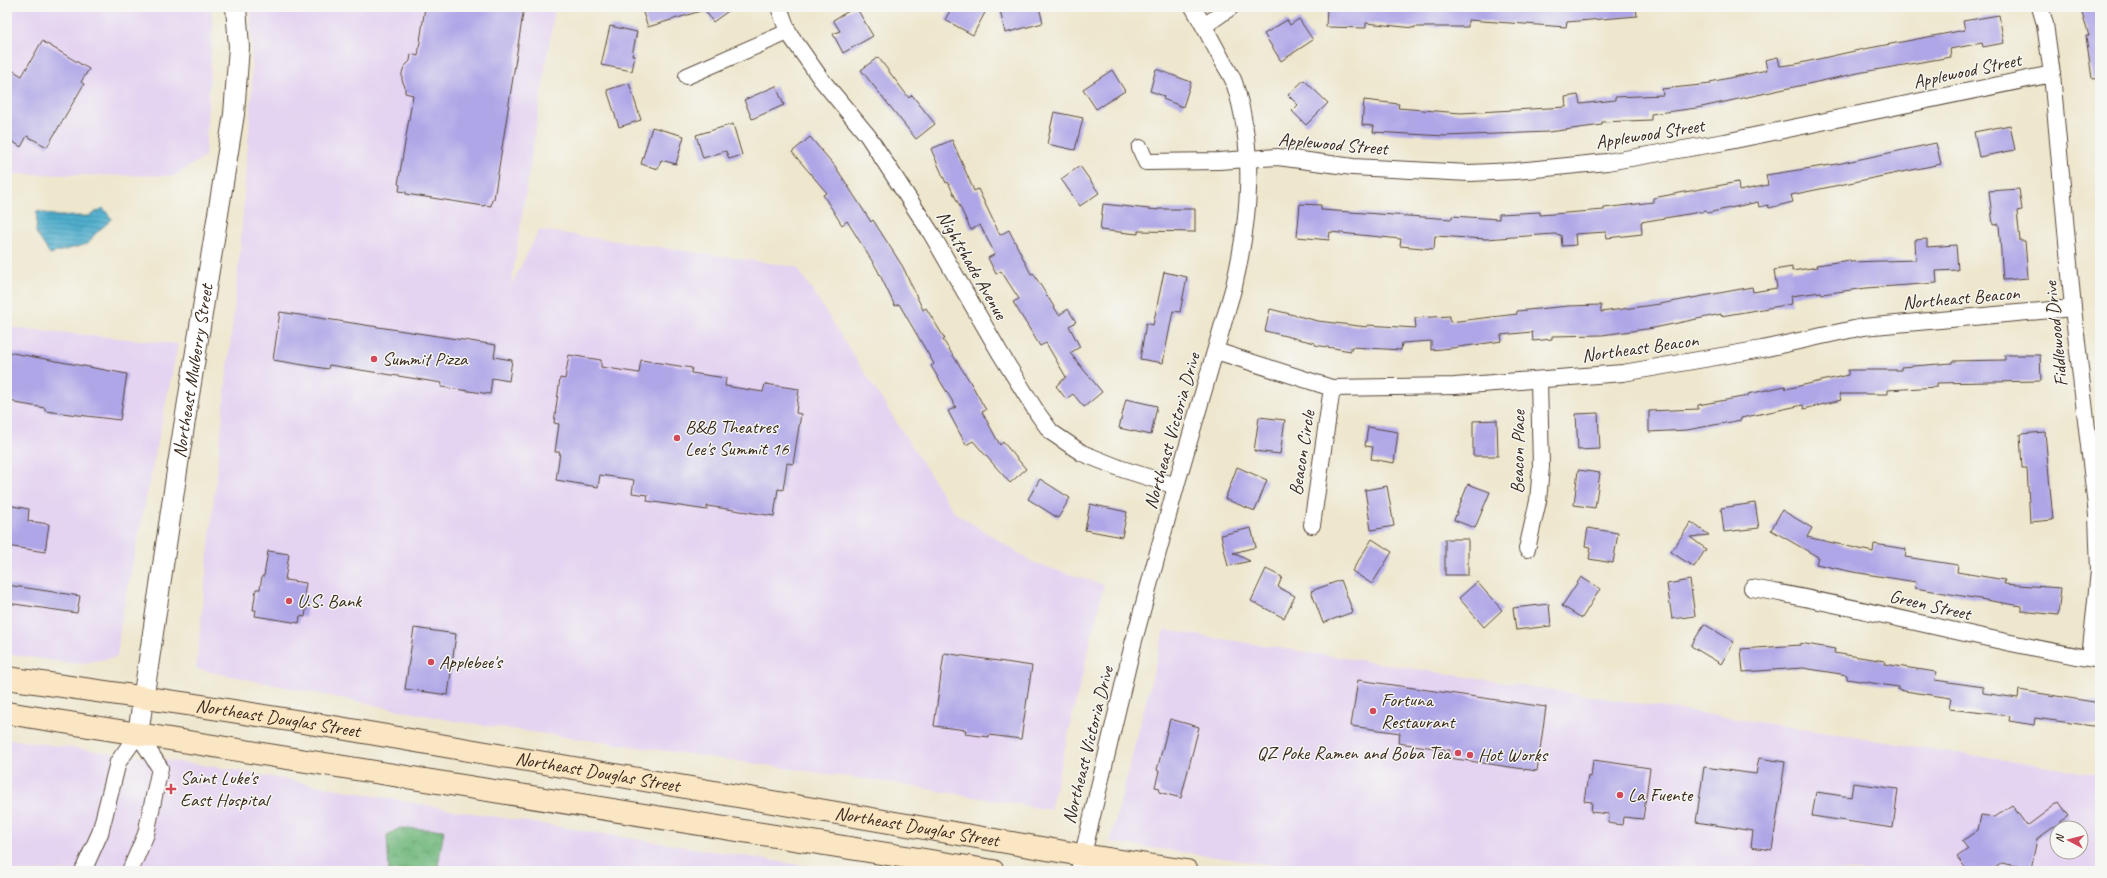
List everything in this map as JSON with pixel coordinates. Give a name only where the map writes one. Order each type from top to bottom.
[{"type":"main road","name":"Northeast Douglas Street","points":[[7,678],[334,727],[1080,863],[1187,871]]},
{"type":"main road","name":"Northeast Douglas Street","points":[[7,713],[993,871]]},
{"type":"street","name":"Northeast Mulberry Street","points":[[138,734],[178,464],[234,114],[239,47],[236,7]]},
{"type":"street","name":"Nightshade Avenue","points":[[780,7],[788,32],[821,79],[868,136],[931,232],[1000,353],[1051,432],[1082,453],[1122,469],[1176,486]]},
{"type":"street","name":"Northeast Victoria Drive","points":[[1080,863],[1133,644],[1176,486],[1216,351],[1241,255],[1248,210],[1249,160],[1244,119],[1233,81],[1193,7]]},
{"type":"street","points":[[1204,26],[1230,7]]},
{"type":"street","name":"Fiddlewood Drive","points":[[2040,7],[2045,24],[2052,74],[2073,308],[2097,522],[2099,571],[2095,659]]},
{"type":"street","points":[[687,76],[788,32]]},
{"type":"street","name":"Applewood Street","points":[[1140,148],[1146,162],[1249,160],[1278,157],[1353,167],[1469,173],[1516,171],[1607,162],[1725,142],[2052,74]]},
{"type":"street","name":"Northeast Beacon","points":[[1216,351],[1332,388],[1455,386],[1623,373],[1678,365],[1863,327],[2073,308]]},
{"type":"street","name":"Beacon Place","points":[[1527,548],[1538,501],[1541,467],[1539,380]]},
{"type":"street","name":"Beacon Circle","points":[[1312,525],[1332,388]]},
{"type":"street","name":"Green Street","points":[[1752,588],[1801,596],[1943,629],[2095,659]]},
{"type":"street","points":[[83,871],[100,833],[118,762],[138,734],[160,768],[146,834],[130,871]]},
{"type":"shaded area","points":[[7,7],[211,7],[213,24],[205,157],[174,176],[7,174]]},
{"type":"shaded area","points":[[251,7],[555,7],[511,286],[539,230],[797,267],[954,512],[1034,563],[1104,585],[1050,810],[892,783],[454,721],[196,669],[240,251],[252,90]]},
{"type":"shaded area","points":[[7,327],[178,344],[121,620],[117,657],[77,664],[7,654]]},
{"type":"shaded area","points":[[1164,630],[2100,775],[2100,871],[1315,871],[1110,842]]},
{"type":"shaded area","name":"Saint Luke's East Hospital","points":[[7,739],[217,767],[453,810],[838,871],[7,871]]},
{"type":"green space","points":[[400,828],[444,830],[437,871],[389,871],[387,835]]},
{"type":"water","points":[[103,208],[112,219],[94,235],[88,244],[50,254],[36,233],[37,211],[58,216],[89,216]]},
{"type":"building","points":[[425,7],[524,7],[494,199],[492,199],[491,206],[406,194],[406,192],[399,191],[400,185],[398,184],[413,95],[405,93],[402,73],[404,67],[410,61],[411,54],[418,56]]},
{"type":"building","points":[[641,7],[703,7],[704,10],[648,27]]},
{"type":"building","points":[[703,7],[734,7],[713,22]]},
{"type":"building","points":[[856,7],[873,36],[843,53],[833,34],[840,31],[833,20]]},
{"type":"building","points":[[952,7],[988,7],[973,35],[945,20]]},
{"type":"building","points":[[1013,7],[1039,7],[1043,23],[1005,33],[1000,10]]},
{"type":"building","points":[[1327,7],[1636,7],[1637,16],[1567,22],[1566,27],[1468,20],[1468,27],[1414,28],[1366,23],[1366,28],[1326,27]]},
{"type":"building","points":[[2080,7],[2100,7],[2100,78],[2092,79],[2086,36],[2089,36]]},
{"type":"building","points":[[1999,15],[2004,43],[1983,47],[1982,43],[1950,49],[1951,57],[1863,72],[1697,108],[1651,114],[1651,120],[1602,122],[1602,125],[1549,132],[1445,136],[1373,132],[1374,126],[1362,125],[1364,100],[1399,104],[1398,108],[1461,113],[1566,107],[1565,97],[1578,95],[1580,104],[1615,100],[1615,97],[1663,95],[1662,89],[1711,84],[1710,82],[1767,70],[1765,60],[1778,57],[1780,66],[1796,64],[1859,50],[1965,30],[1963,21]]},
{"type":"building","points":[[1299,19],[1313,40],[1281,61],[1264,34],[1287,20],[1290,25]]},
{"type":"building","points":[[610,26],[637,32],[632,55],[635,56],[632,71],[601,65]]},
{"type":"building","points":[[42,41],[89,69],[81,82],[84,84],[47,147],[27,136],[21,147],[7,138],[7,78],[12,70],[22,76]]},
{"type":"building","points":[[878,57],[909,98],[912,95],[935,124],[916,139],[861,70]]},
{"type":"building","points":[[1156,69],[1191,82],[1183,107],[1163,99],[1164,96],[1150,91]]},
{"type":"building","points":[[1112,70],[1125,91],[1096,109],[1083,89]]},
{"type":"building","points":[[1304,80],[1328,103],[1306,125],[1292,111],[1298,105],[1288,95]]},
{"type":"building","points":[[629,83],[641,120],[619,127],[607,90]]},
{"type":"building","points":[[776,86],[784,105],[752,119],[744,100]]},
{"type":"building","points":[[1054,112],[1083,118],[1075,150],[1047,144]]},
{"type":"building","points":[[733,124],[742,155],[729,159],[726,151],[703,158],[696,135]]},
{"type":"building","points":[[2010,125],[2015,150],[1979,157],[1974,132]]},
{"type":"building","points":[[652,127],[684,136],[676,164],[661,160],[658,169],[641,164]]},
{"type":"building","points":[[810,137],[835,166],[871,222],[873,220],[903,267],[923,310],[926,308],[945,339],[943,340],[969,380],[986,410],[982,412],[1000,445],[1003,442],[1026,469],[1010,483],[973,441],[966,445],[948,411],[956,407],[931,366],[934,364],[899,304],[895,306],[877,269],[847,221],[842,225],[823,195],[827,193],[792,152]]},
{"type":"building","points":[[952,140],[974,191],[978,189],[1000,235],[1009,230],[1031,274],[1033,273],[1059,315],[1068,309],[1076,322],[1069,326],[1080,347],[1070,353],[1102,392],[1084,407],[1073,394],[1066,399],[1056,386],[1066,377],[1046,343],[1040,346],[1013,302],[1019,299],[1001,271],[996,274],[988,258],[995,254],[980,225],[971,230],[948,182],[946,183],[931,149]]},
{"type":"building","points":[[1936,143],[1941,164],[1791,195],[1793,202],[1769,208],[1768,205],[1759,207],[1758,202],[1707,213],[1706,211],[1641,222],[1642,234],[1607,238],[1606,232],[1575,234],[1576,245],[1562,246],[1561,235],[1554,234],[1486,239],[1435,236],[1434,249],[1400,246],[1401,239],[1330,232],[1329,240],[1297,237],[1300,204],[1321,205],[1321,210],[1452,219],[1452,216],[1499,219],[1499,214],[1540,212],[1540,215],[1604,210],[1604,208],[1653,202],[1653,198],[1738,182],[1739,191],[1768,185],[1766,175],[1837,164]]},
{"type":"building","points":[[1080,166],[1099,193],[1080,206],[1061,179]]},
{"type":"building","points":[[2019,189],[2022,210],[2017,211],[2020,241],[2025,241],[2028,278],[2003,280],[1999,224],[1993,225],[1989,191]]},
{"type":"building","points":[[1103,204],[1158,210],[1195,209],[1195,232],[1138,231],[1138,234],[1100,230]]},
{"type":"building","points":[[1927,239],[1927,247],[1956,245],[1958,270],[1936,271],[1937,283],[1866,288],[1822,294],[1821,292],[1791,296],[1792,304],[1721,316],[1721,314],[1654,328],[1602,335],[1552,336],[1552,339],[1533,341],[1532,332],[1501,335],[1502,341],[1452,348],[1431,350],[1431,341],[1402,343],[1401,350],[1351,347],[1351,351],[1315,345],[1315,343],[1265,331],[1270,309],[1318,321],[1367,327],[1367,325],[1416,328],[1415,318],[1450,316],[1450,322],[1517,314],[1517,311],[1568,306],[1601,305],[1601,312],[1660,304],[1752,287],[1753,292],[1777,288],[1774,270],[1792,267],[1792,271],[1818,267],[1817,265],[1850,260],[1850,262],[1916,260],[1915,240]]},
{"type":"building","points":[[1164,272],[1187,277],[1180,312],[1173,311],[1163,363],[1140,359],[1146,323],[1153,325]]},
{"type":"building","points":[[280,312],[496,345],[494,357],[512,360],[509,381],[492,378],[490,394],[441,387],[442,383],[329,365],[328,369],[273,360]]},
{"type":"building","points":[[7,352],[127,374],[120,420],[45,411],[45,408],[15,403],[15,401],[7,400]]},
{"type":"building","name":"B&B Theatres Lee's Summit 16","points":[[569,355],[601,360],[601,367],[639,373],[641,360],[692,368],[691,373],[726,378],[725,386],[763,392],[765,384],[799,389],[796,413],[801,414],[793,464],[787,463],[783,490],[778,489],[774,516],[707,506],[707,510],[647,501],[648,495],[632,493],[634,480],[600,475],[598,487],[556,480],[560,452],[555,452],[559,424],[554,423],[560,378],[565,379]]},
{"type":"building","points":[[2005,355],[2040,355],[2041,381],[1937,383],[1937,387],[1888,390],[1888,394],[1839,394],[1841,400],[1804,409],[1803,405],[1741,418],[1741,420],[1687,430],[1649,432],[1649,411],[1698,409],[1698,405],[1748,396],[1748,394],[1785,386],[1786,389],[1848,375],[1848,370],[1901,370],[1901,367],[1952,363],[1952,361],[2005,360]]},
{"type":"building","points":[[1126,399],[1157,406],[1151,435],[1119,428]]},
{"type":"building","points":[[1598,413],[1600,449],[1578,450],[1576,414]]},
{"type":"building","points":[[1259,417],[1285,420],[1280,454],[1254,451]]},
{"type":"building","points":[[1497,420],[1498,456],[1473,456],[1473,421]]},
{"type":"building","points":[[1368,427],[1398,432],[1394,463],[1371,459],[1373,447],[1365,446]]},
{"type":"building","points":[[2045,432],[2053,520],[2030,522],[2027,468],[2022,468],[2020,434]]},
{"type":"building","points":[[1237,467],[1267,480],[1255,511],[1225,499]]},
{"type":"building","points":[[1578,470],[1600,473],[1595,508],[1574,505]]},
{"type":"building","points":[[1040,479],[1070,498],[1058,518],[1028,499]]},
{"type":"building","points":[[1468,484],[1490,492],[1475,528],[1454,520]]},
{"type":"building","points":[[1387,486],[1394,526],[1371,530],[1365,490]]},
{"type":"building","points":[[1755,503],[1759,528],[1724,532],[1721,508]]},
{"type":"building","points":[[1090,504],[1127,512],[1122,537],[1085,530]]},
{"type":"building","points":[[7,505],[29,509],[28,521],[49,524],[45,552],[7,546]]},
{"type":"building","points":[[1782,510],[1812,528],[1807,537],[1873,552],[1874,544],[1906,549],[1905,557],[1958,565],[1957,572],[2005,580],[2004,584],[2061,588],[2058,615],[2021,611],[2021,606],[1915,588],[1916,582],[1853,572],[1816,564],[1818,557],[1771,530]]},
{"type":"building","points":[[1691,522],[1709,535],[1690,537],[1706,549],[1694,567],[1671,552]]},
{"type":"building","points":[[1251,528],[1256,547],[1233,553],[1250,561],[1228,566],[1221,535]]},
{"type":"building","points":[[1588,528],[1618,533],[1613,563],[1589,559],[1591,547],[1585,546]]},
{"type":"building","points":[[1372,539],[1392,552],[1372,584],[1352,571]]},
{"type":"building","points":[[1445,539],[1468,539],[1468,575],[1445,575]]},
{"type":"building","points":[[268,551],[289,554],[285,580],[306,583],[304,597],[308,597],[305,617],[300,616],[299,623],[255,616],[256,610],[253,610],[256,589],[260,589],[262,576],[264,576]]},
{"type":"building","points":[[1266,569],[1282,577],[1278,587],[1295,596],[1284,618],[1251,601]]},
{"type":"building","points":[[1581,577],[1600,589],[1582,618],[1562,606]]},
{"type":"building","points":[[1341,580],[1353,612],[1323,623],[1311,591]]},
{"type":"building","points":[[1690,580],[1695,616],[1672,619],[1667,584]]},
{"type":"building","points":[[1477,582],[1502,610],[1484,627],[1459,598]]},
{"type":"building","points":[[7,585],[80,596],[77,613],[7,603]]},
{"type":"building","points":[[1549,604],[1551,626],[1516,630],[1513,608]]},
{"type":"building","points":[[1704,624],[1734,642],[1721,664],[1691,646]]},
{"type":"building","name":"Applebee's","points":[[414,628],[456,634],[448,695],[405,689]]},
{"type":"building","points":[[1800,643],[1835,649],[1834,653],[1885,661],[1884,664],[1936,672],[1935,680],[1983,687],[1983,693],[2018,698],[2019,690],[2100,703],[2100,727],[2035,718],[2034,725],[2009,721],[2010,716],[1949,709],[1951,698],[1898,690],[1898,687],[1847,679],[1847,675],[1803,668],[1743,672],[1741,649],[1800,645]]},
{"type":"building","points":[[944,653],[1032,666],[1021,739],[965,734],[966,730],[934,726]]},
{"type":"building","points":[[1358,680],[1546,707],[1537,771],[1449,758],[1450,750],[1398,743],[1400,733],[1351,726]]},
{"type":"building","points":[[1170,719],[1199,727],[1181,798],[1159,792],[1160,788],[1155,787],[1159,771],[1157,770]]},
{"type":"building","points":[[1759,758],[1785,762],[1772,850],[1751,847],[1753,831],[1696,822],[1704,767],[1756,774]]},
{"type":"building","points":[[1593,760],[1650,768],[1643,819],[1623,817],[1622,825],[1608,823],[1609,814],[1591,812],[1592,802],[1584,801],[1588,776],[1591,777]]},
{"type":"building","points":[[1853,783],[1898,789],[1893,828],[1812,816],[1816,792],[1851,797]]},
{"type":"building","points":[[2059,802],[2069,816],[2063,820],[2049,820],[2049,830],[2037,839],[2031,869],[2002,863],[1991,871],[1968,871],[1957,857],[1968,849],[1962,841],[1978,830],[1981,815],[1994,817],[2012,805],[2027,826]]},
{"type":"place","name":"Summit Pizza","points":[[374,359]]},
{"type":"place","name":"B&B Theatres Lee's Summit 16","points":[[677,438]]},
{"type":"place","name":"U.S. Bank","points":[[289,601]]},
{"type":"place","name":"Applebee's","points":[[431,662]]},
{"type":"place","name":"Fortuna Restaurant","points":[[1373,711]]},
{"type":"place","name":"QZ Poke Ramen and Boba Tea","points":[[1458,753]]},
{"type":"place","name":"Hot Works","points":[[1470,755]]},
{"type":"place","name":"Saint Luke's East Hospital","points":[[171,789]]},
{"type":"place","name":"La Fuente","points":[[1620,795]]}]
